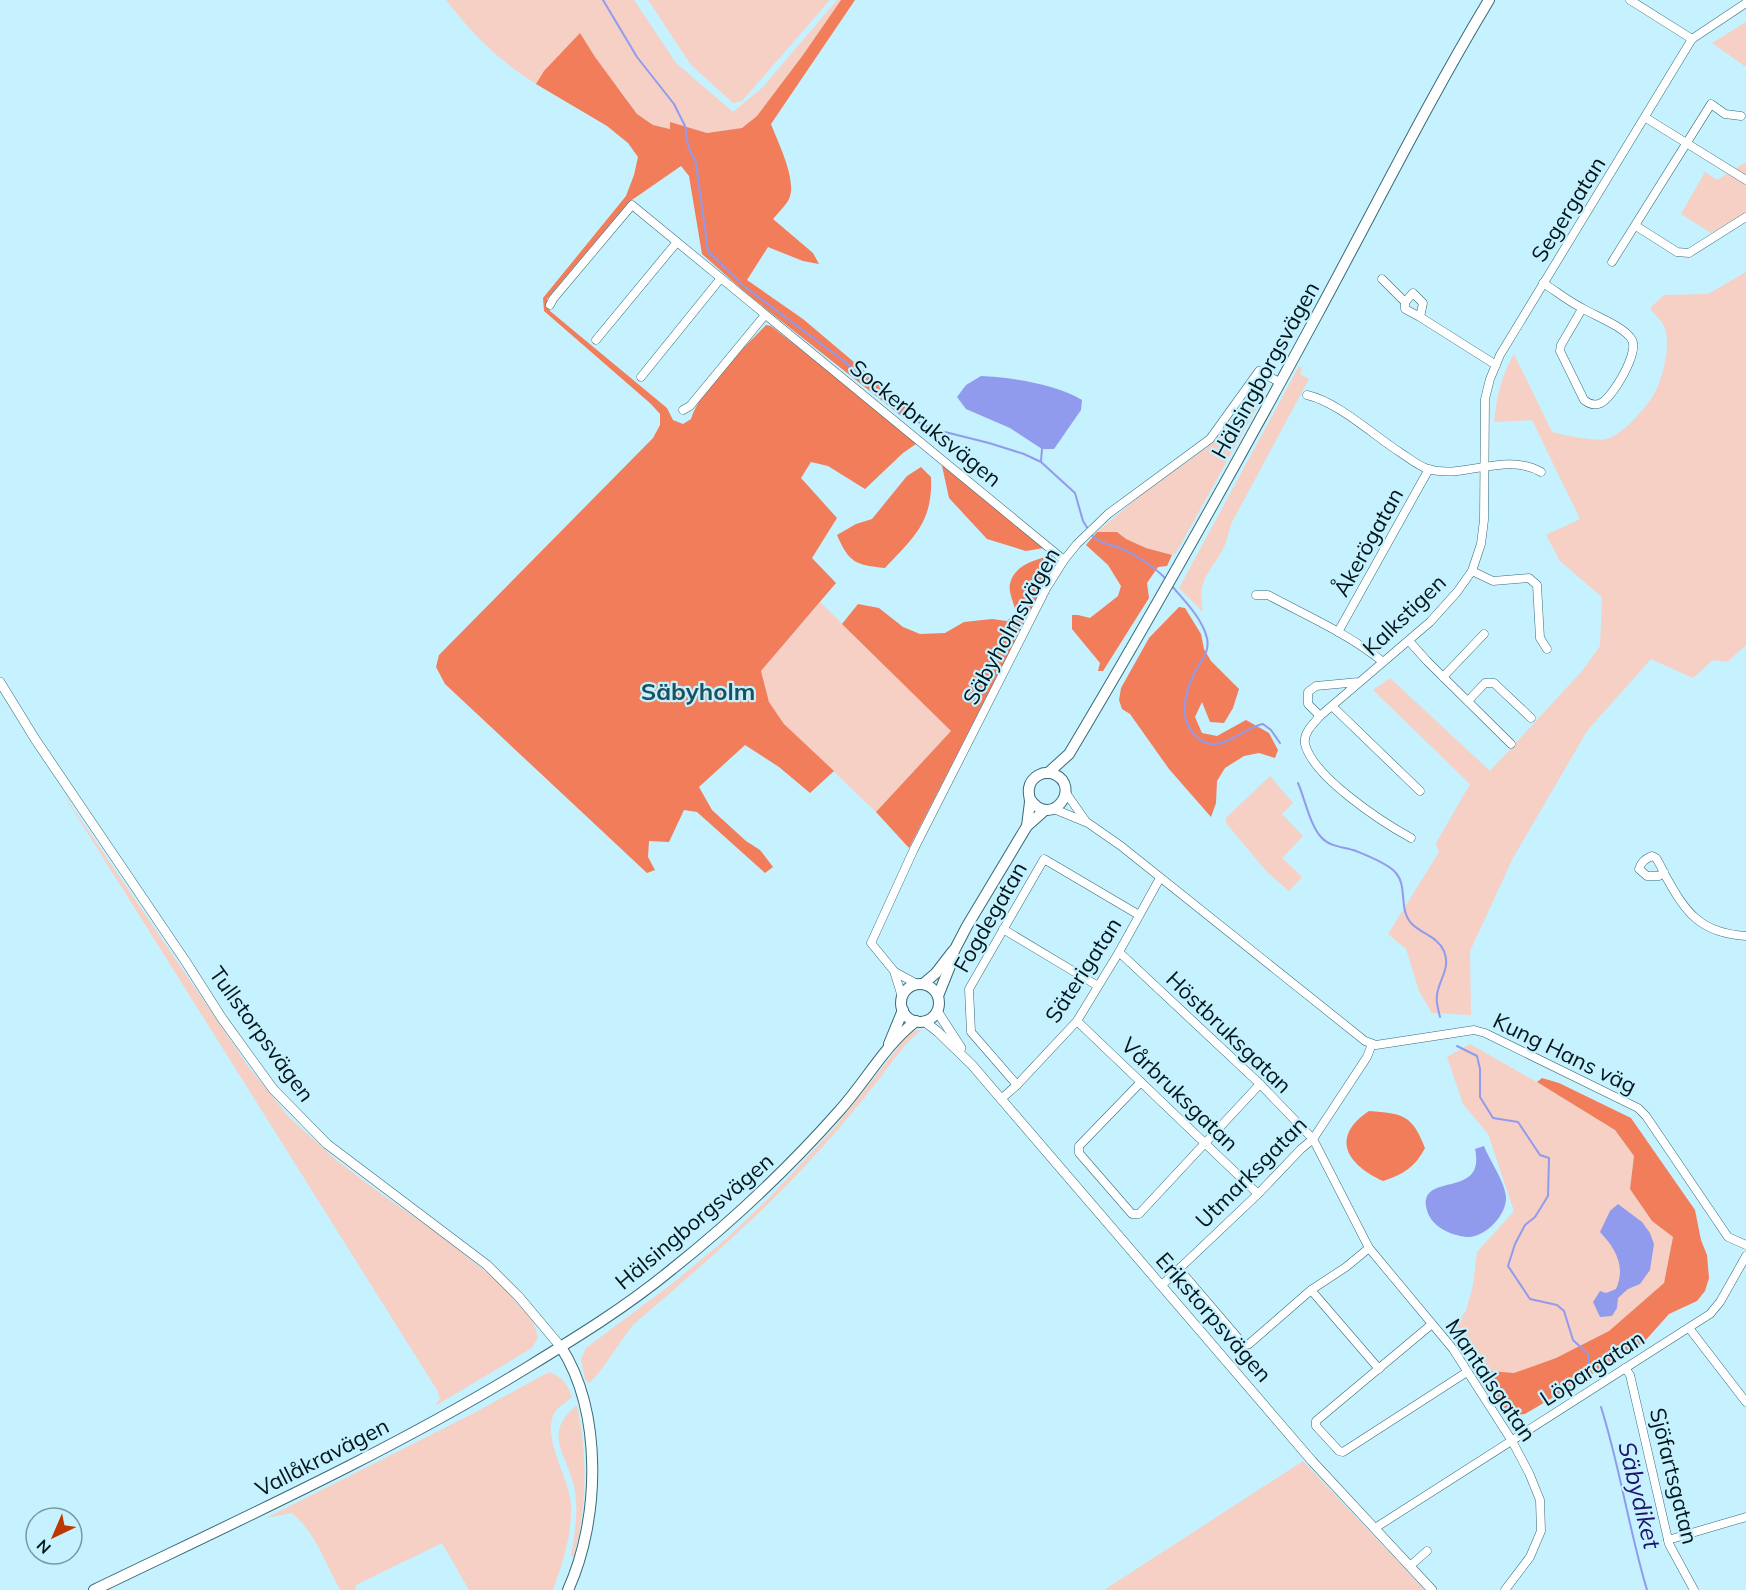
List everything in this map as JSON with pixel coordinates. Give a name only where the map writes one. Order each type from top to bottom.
[{"type":"main road","name":"Hälsingborgsvägen","points":[[1048,773],[1069,754],[1155,610],[1281,382],[1406,147],[1489,0]]},
{"type":"main road","name":"Hälsingborgsvägen","points":[[1064,787],[1069,754]]},
{"type":"main road","points":[[954,951],[938,996],[937,1011],[932,1018],[920,1021],[908,1018],[903,1010],[902,997],[909,987],[920,984],[936,973],[954,951],[1027,826],[1062,802],[1064,787],[1057,775],[1048,773],[1039,775],[1032,781],[1029,790],[1027,826]]},
{"type":"main road","points":[[1030,799],[1036,806],[1049,809]]},
{"type":"main road","points":[[920,984],[932,988],[938,996]]},
{"type":"main road","name":"Hälsingborgsvägen","points":[[885,1053],[903,1010]]},
{"type":"main road","name":"Hälsingborgsvägen","points":[[561,1347],[642,1293],[749,1205],[783,1172],[846,1103],[885,1053],[920,1021]]},
{"type":"main road","name":"Vallåkravägen","points":[[94,1590],[276,1502],[449,1414],[561,1347]]},
{"type":"main road","points":[[561,1347],[568,1359],[583,1404],[591,1452],[591,1493],[587,1530],[575,1576],[568,1590]]},
{"type":"street","points":[[1630,0],[1692,39]]},
{"type":"street","name":"Segergatan","points":[[1483,466],[1485,399],[1496,365],[1543,283],[1646,118],[1692,39],[1746,3]]},
{"type":"street","points":[[1612,262],[1711,104],[1725,114],[1741,116]]},
{"type":"street","points":[[1646,118],[1746,180]]},
{"type":"street","name":"Sockerbruksvägen","points":[[550,305],[632,205],[1064,560]]},
{"type":"street","points":[[1635,225],[1683,254],[1694,250],[1746,217]]},
{"type":"street","points":[[596,340],[677,242]]},
{"type":"street","points":[[641,376],[721,279]]},
{"type":"street","points":[[1382,279],[1405,302]]},
{"type":"street","points":[[1543,283],[1582,309],[1612,324],[1629,336],[1633,342],[1634,349],[1630,362],[1609,397],[1594,405],[1584,400],[1560,351],[1561,345],[1582,309]]},
{"type":"street","points":[[1420,317],[1423,303],[1413,293],[1405,302],[1405,309],[1496,365]]},
{"type":"street","points":[[684,410],[765,315]]},
{"type":"street","name":"Säbyholmsvägen","points":[[902,997],[894,971],[871,943],[950,779],[1047,587],[1077,544],[1108,514],[1210,439],[1259,371],[1281,382]]},
{"type":"street","points":[[1307,395],[1322,398],[1382,441],[1430,469],[1441,471],[1483,466],[1531,466],[1541,472]]},
{"type":"street","name":"Kalkstigen","points":[[1359,682],[1313,687],[1307,695],[1307,701],[1320,716],[1409,641],[1442,609],[1472,571],[1481,544],[1484,520],[1483,466]]},
{"type":"street","name":"Åkerögatan","points":[[1338,632],[1430,469]]},
{"type":"street","points":[[1472,571],[1493,581],[1529,578],[1537,585],[1540,638],[1547,649]]},
{"type":"street","points":[[1256,595],[1268,595],[1367,648],[1383,662]]},
{"type":"street","points":[[1443,677],[1484,634]]},
{"type":"street","points":[[1409,641],[1511,744]]},
{"type":"street","name":"Tullstorpsvägen","points":[[0,682],[35,739],[221,1017],[273,1089],[327,1144],[487,1265],[519,1297],[561,1347]]},
{"type":"street","points":[[1467,701],[1485,683],[1494,683],[1531,718]]},
{"type":"street","points":[[1332,706],[1420,791]]},
{"type":"street","points":[[1320,716],[1305,736],[1305,744],[1312,759],[1350,798],[1411,838]]},
{"type":"street","points":[[1064,787],[1088,824]]},
{"type":"street","points":[[1049,809],[1088,824],[1160,878],[1365,1041],[1372,1044]]},
{"type":"street","name":"Fogdegatan","points":[[1017,1085],[971,1032],[969,989],[1044,859],[1139,915]]},
{"type":"street","points":[[1664,873],[1681,902],[1698,921],[1720,933],[1746,936]]},
{"type":"street","name":"Säterigatan","points":[[1001,1099],[1077,1021],[1160,878]]},
{"type":"street","points":[[1003,929],[1098,986]]},
{"type":"street","name":"Höstbruksgatan","points":[[1119,952],[1260,1084],[1313,1139]]},
{"type":"street","name":"Säbyholmsvägen","points":[[894,971],[920,984]]},
{"type":"street","name":"Erikstorpsvägen","points":[[937,1011],[972,1065]]},
{"type":"street","name":"Erikstorpsvägen","points":[[920,1021],[938,1032],[972,1065],[1312,1461],[1432,1590]]},
{"type":"street","name":"Vårbruksgatan","points":[[1077,1021],[1258,1194]]},
{"type":"street","name":"Kung Hans väg","points":[[1372,1044],[1474,1030],[1485,1033],[1638,1108],[1646,1116],[1728,1237],[1746,1245]]},
{"type":"street","name":"Utmarksgatan","points":[[1161,1286],[1313,1139],[1367,1057],[1372,1044]]},
{"type":"street","points":[[1141,1082],[1079,1146],[1079,1153],[1132,1214],[1139,1214],[1260,1084]]},
{"type":"street","name":"Mantalsgatan","points":[[1313,1139],[1369,1248],[1453,1349],[1512,1441],[1529,1473],[1540,1500],[1541,1531],[1530,1557],[1505,1590]]},
{"type":"street","points":[[1179,1269],[1244,1345],[1249,1344],[1311,1290],[1346,1267],[1369,1248]]},
{"type":"street","name":"Löpargatan","points":[[1375,1528],[1689,1328],[1716,1308],[1746,1256]]},
{"type":"street","points":[[1311,1290],[1378,1369]]},
{"type":"street","points":[[1432,1324],[1316,1420],[1317,1426],[1339,1452],[1343,1452],[1467,1372]]},
{"type":"street","points":[[1689,1328],[1746,1402]]},
{"type":"street","name":"Sjöfartsgatan","points":[[1625,1368],[1630,1375],[1668,1539],[1694,1590]]},
{"type":"street","points":[[1668,1539],[1746,1517]]},
{"type":"street","points":[[1410,1566],[1427,1551]]},
{"type":"shaded area","points":[[446,0],[634,0],[676,63],[733,112],[763,87],[837,0],[841,0],[757,116],[742,128],[707,133],[670,123],[671,129],[653,125],[637,114],[620,90],[545,71],[536,84],[487,46]]},
{"type":"shaded area","points":[[648,0],[830,0],[742,101],[733,103],[691,65]]},
{"type":"shaded area","points":[[841,0],[855,0],[771,124],[786,163],[791,184],[788,201],[773,219],[813,253],[819,264],[803,261],[768,247],[747,280],[803,319],[906,406],[909,412],[904,418],[746,293],[702,254],[689,176],[681,166],[629,202],[547,299],[550,311],[667,408],[673,420],[683,424],[691,419],[696,407],[713,382],[766,325],[771,326],[902,429],[916,444],[903,453],[865,489],[828,466],[811,462],[801,478],[837,518],[812,558],[836,583],[761,671],[769,702],[784,724],[834,771],[810,793],[779,767],[745,745],[699,787],[712,810],[746,841],[760,850],[773,867],[765,873],[697,812],[684,810],[669,842],[649,841],[648,857],[655,870],[647,873],[445,684],[436,667],[439,655],[653,438],[660,425],[660,414],[651,404],[544,311],[543,298],[626,196],[638,157],[628,143],[607,126],[536,84],[544,71],[580,33],[637,114],[653,125],[670,129],[670,122],[707,133],[742,128],[757,116]]},
{"type":"shaded area","points":[[1746,22],[1746,67],[1712,43]]},
{"type":"shaded area","points":[[1746,162],[1746,213],[1711,233],[1681,214],[1705,172],[1717,180]]},
{"type":"shaded area","points":[[1746,272],[1746,645],[1727,662],[1713,660],[1693,678],[1651,659],[1587,731],[1513,858],[1470,951],[1471,1015],[1432,1013],[1419,991],[1406,949],[1388,934],[1439,852],[1436,843],[1470,784],[1373,690],[1390,678],[1490,771],[1582,671],[1600,646],[1602,597],[1560,561],[1546,535],[1580,519],[1532,420],[1494,422],[1498,395],[1506,370],[1514,354],[1552,432],[1588,439],[1607,439],[1620,432],[1640,413],[1654,394],[1660,379],[1667,351],[1666,333],[1663,324],[1650,308],[1664,295],[1708,294]]},
{"type":"shaded area","points":[[1299,366],[1302,368],[1300,374],[1309,379],[1231,524],[1224,547],[1206,576],[1202,591],[1203,612],[1179,588]]},
{"type":"shaded area","points":[[1263,383],[1266,389],[1263,396],[1176,553],[1172,555],[1146,548],[1117,532],[1097,532],[1142,494],[1208,447],[1236,415],[1243,419],[1257,393],[1255,388],[1257,384]]},
{"type":"shaded area","points":[[942,466],[947,467],[1044,548],[1026,551],[987,539],[949,498]]},
{"type":"shaded area","points":[[921,467],[931,477],[931,493],[929,506],[920,528],[885,568],[867,566],[855,561],[845,552],[837,535],[856,524],[872,519],[907,476]]},
{"type":"shaded area","points":[[1097,532],[1117,532],[1146,548],[1172,555],[1167,566],[1158,567],[1147,583],[1149,598],[1103,671],[1098,671],[1100,663],[1072,629],[1072,615],[1090,618],[1118,596],[1121,586],[1108,565],[1086,545]]},
{"type":"shaded area","points":[[1052,556],[1050,573],[909,848],[876,812],[951,731],[842,624],[858,604],[879,608],[903,627],[920,634],[945,633],[964,622],[992,619],[1007,621],[1016,612],[1010,587],[1016,572],[1026,564]]},
{"type":"shaded area","points":[[820,602],[951,731],[876,812],[784,724],[769,702],[761,671]]},
{"type":"shaded area","points":[[1179,607],[1185,608],[1201,634],[1204,649],[1211,661],[1239,689],[1233,708],[1224,723],[1210,722],[1202,702],[1195,717],[1202,733],[1217,736],[1246,720],[1269,733],[1278,750],[1275,758],[1259,753],[1244,756],[1225,768],[1217,781],[1216,803],[1211,817],[1169,769],[1130,714],[1122,709],[1119,700],[1121,688],[1149,638]]},
{"type":"shaded area","points":[[1270,776],[1293,803],[1282,814],[1303,836],[1282,858],[1302,877],[1289,891],[1267,872],[1226,823],[1226,818]]},
{"type":"shaded area","points":[[60,789],[248,1066],[288,1116],[335,1159],[439,1234],[496,1280],[533,1321],[538,1337],[532,1348],[435,1406],[440,1398],[437,1390]]},
{"type":"shaded area","points":[[922,1030],[905,1046],[840,1127],[794,1178],[728,1242],[634,1324],[590,1383],[585,1380],[581,1359],[586,1348],[673,1283],[726,1239],[770,1197],[835,1127],[911,1031]]},
{"type":"shaded area","points":[[1470,1044],[1577,1105],[1615,1130],[1634,1156],[1630,1189],[1652,1221],[1673,1237],[1664,1283],[1609,1331],[1556,1358],[1514,1373],[1490,1371],[1453,1328],[1466,1311],[1473,1285],[1477,1252],[1514,1211],[1488,1134],[1463,1104],[1447,1057]]},
{"type":"shaded area","points":[[1542,1078],[1559,1083],[1631,1118],[1695,1210],[1701,1240],[1707,1255],[1709,1278],[1705,1291],[1697,1301],[1669,1314],[1644,1342],[1603,1370],[1580,1378],[1562,1392],[1525,1414],[1509,1416],[1497,1402],[1487,1380],[1490,1371],[1514,1373],[1556,1358],[1609,1331],[1664,1283],[1673,1237],[1652,1221],[1630,1189],[1634,1156],[1615,1130],[1537,1082]]},
{"type":"shaded area","points":[[1369,1111],[1390,1113],[1405,1118],[1416,1128],[1425,1148],[1408,1169],[1383,1181],[1360,1167],[1348,1150],[1349,1131]]},
{"type":"shaded area","points":[[549,1372],[564,1381],[572,1397],[555,1412],[551,1422],[553,1445],[566,1482],[571,1505],[568,1538],[553,1590],[469,1590],[442,1543],[356,1585],[355,1590],[340,1590],[307,1529],[292,1513],[266,1518],[476,1412]]},
{"type":"shaded area","points":[[577,1405],[583,1444],[584,1500],[574,1557],[571,1556],[576,1521],[574,1486],[559,1444],[559,1434],[566,1415]]},
{"type":"shaded area","points":[[1303,1461],[1425,1590],[1104,1590]]},
{"type":"water","points":[[981,376],[1020,380],[1061,390],[1082,400],[1081,410],[1054,449],[1042,449],[1010,428],[966,409],[957,397],[966,385]]},
{"type":"water","points":[[1484,1146],[1505,1191],[1503,1211],[1494,1224],[1481,1234],[1467,1237],[1447,1232],[1431,1219],[1426,1206],[1427,1196],[1434,1190],[1463,1180],[1471,1174],[1476,1164],[1475,1149]]},
{"type":"water","points":[[1618,1204],[1642,1222],[1650,1233],[1654,1244],[1650,1270],[1640,1284],[1628,1289],[1618,1298],[1617,1308],[1612,1316],[1600,1317],[1593,1302],[1600,1291],[1606,1293],[1616,1289],[1620,1266],[1611,1245],[1600,1232],[1610,1211]]},
{"type":"waterway","points":[[603,0],[637,57],[674,104],[685,126],[688,146],[696,163],[708,251],[745,287],[844,361],[899,413],[933,429],[989,443],[1041,462],[1075,493],[1083,521],[1088,529]]},
{"type":"waterway","points":[[1041,461],[1042,449]]},
{"type":"waterway","points":[[1091,534],[1099,541],[1134,555],[1167,580]]},
{"type":"waterway","points":[[1171,585],[1197,616],[1208,643],[1186,695],[1185,711],[1188,726],[1199,739],[1209,744],[1218,744],[1263,724],[1271,730],[1280,743]]},
{"type":"waterway","points":[[1298,783],[1311,820],[1322,838],[1333,845],[1371,857],[1393,870],[1402,885],[1405,912],[1408,918],[1412,924],[1441,946],[1446,962],[1437,997],[1440,1017]]},
{"type":"waterway","points":[[1457,1046],[1477,1056],[1480,1069],[1480,1097],[1493,1118],[1518,1122],[1540,1155],[1549,1158],[1548,1196],[1535,1217],[1525,1225],[1515,1244],[1508,1266],[1530,1299],[1557,1305],[1564,1311],[1573,1340],[1588,1354],[1588,1372]]},
{"type":"waterway","name":"Säbydiket","points":[[1601,1407],[1647,1590]]},
{"type":"district","name":"Säbyholm","points":[[698,691]]}]
